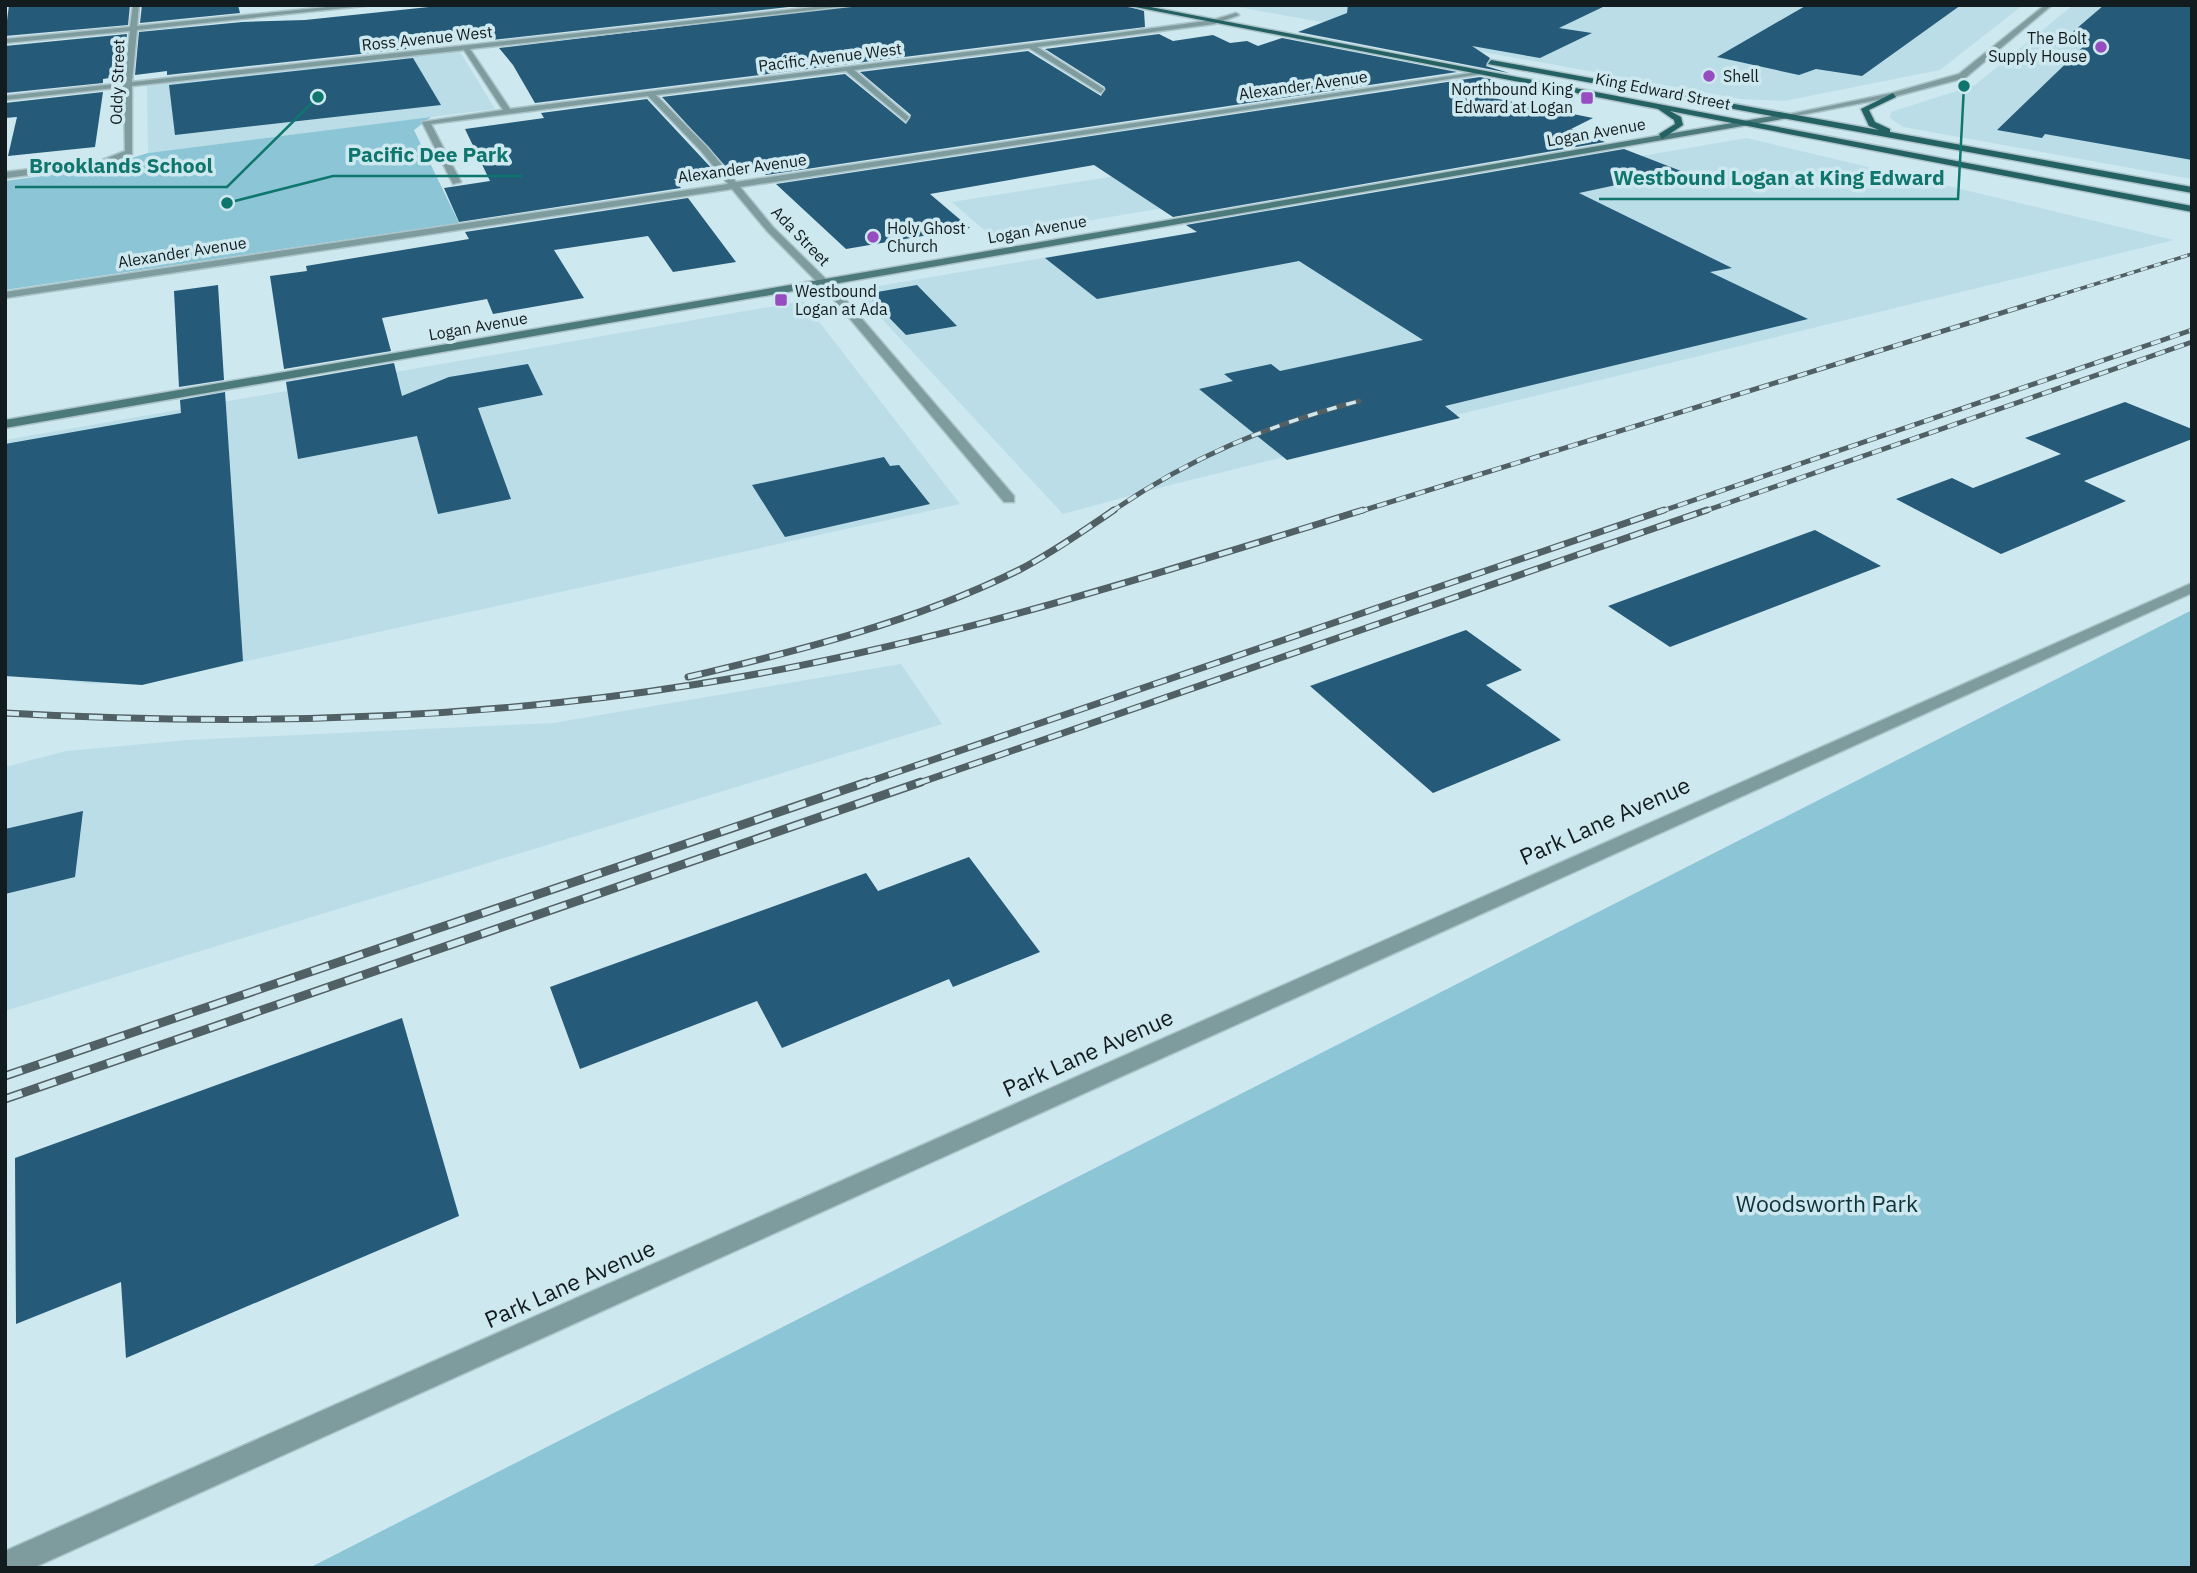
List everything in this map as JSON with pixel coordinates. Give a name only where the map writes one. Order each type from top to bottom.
[{"type":"main road","name":"King Edward Street","points":[[1128,5],[2192,209]]},
{"type":"main road","points":[[1181,5],[1248,18]]},
{"type":"main road","name":"King Edward Street","points":[[1478,60],[2192,190]]},
{"type":"main road","points":[[1893,95],[1865,109],[1867,116],[1881,129],[1910,139]]},
{"type":"main road","points":[[1631,101],[1668,112],[1678,119],[1676,130],[1662,136]]},
{"type":"main road","name":"Logan Avenue","points":[[5,424],[1786,116]]},
{"type":"street","name":"Oddy Street","points":[[5,175],[102,163],[129,152],[128,85],[136,5]]},
{"type":"street","points":[[5,41],[370,5]]},
{"type":"street","name":"Ross Avenue West","points":[[5,98],[853,5]]},
{"type":"street","name":"Logan Avenue","points":[[1786,116],[1893,95],[1962,76],[2049,5]]},
{"type":"street","name":"Pacific Avenue West","points":[[456,182],[426,122],[1214,22],[1236,15]]},
{"type":"street","points":[[1030,46],[1101,91]]},
{"type":"street","points":[[466,48],[508,112]]},
{"type":"street","points":[[848,69],[906,119]]},
{"type":"street","name":"Alexander Avenue","points":[[5,295],[1484,73]]},
{"type":"street","name":"Ada Street","points":[[649,93],[770,229],[823,282],[1009,499]]},
{"type":"street","name":"Park Lane Avenue","points":[[5,1566],[2192,587]]},
{"type":"shaded area","points":[[1227,5],[2023,5],[1940,70],[1784,101],[1741,99]]},
{"type":"shaded area","points":[[2073,5],[2192,5],[2192,179],[1903,127],[1890,118],[1891,112],[1975,85]]},
{"type":"shaded area","points":[[459,50],[495,109],[148,153],[147,86]]},
{"type":"shaded area","points":[[1493,116],[1586,136],[992,237],[952,202]]},
{"type":"shaded area","points":[[1747,138],[2174,240],[1174,484],[1063,514],[855,290]]},
{"type":"shaded area","points":[[803,301],[960,504],[161,680],[91,684],[5,673],[5,440]]},
{"type":"shaded area","points":[[901,664],[942,724],[5,1011],[5,767],[66,751],[188,740],[553,723]]},
{"type":"green space","points":[[431,117],[414,130],[459,223],[5,290],[5,181],[95,169],[148,153]]},
{"type":"green space","name":"Woodsworth Park","points":[[2192,610],[2192,1568],[309,1568]]},
{"type":"building","points":[[9,5],[130,5],[128,25],[5,36]]},
{"type":"building","points":[[142,5],[238,5],[240,13],[140,23]]},
{"type":"building","points":[[448,5],[806,5],[492,40],[488,36],[404,45],[407,49],[167,75],[167,71],[135,75],[139,32],[242,22],[305,20]]},
{"type":"building","points":[[858,5],[1123,5],[1144,11],[1145,27],[535,103],[513,65],[499,48]]},
{"type":"building","points":[[1348,5],[1607,5],[1559,28],[1592,33],[1540,58],[1472,46],[1490,58],[1486,66],[1509,73],[1298,32],[1347,13]]},
{"type":"building","points":[[1807,5],[1961,5],[1862,76],[1816,69],[1799,75],[1717,57]]},
{"type":"building","points":[[2104,5],[2192,5],[2192,160],[2045,134],[2042,138],[1997,130],[2084,46],[2061,42]]},
{"type":"building","points":[[127,34],[122,76],[103,79],[103,83],[5,93],[5,46]]},
{"type":"building","points":[[1159,34],[1173,41],[1213,35],[1230,43],[1247,41],[1258,46],[1282,38],[1457,72],[766,175],[758,167],[730,171],[662,97],[845,74],[906,124],[911,115],[860,72],[1028,51],[1101,96],[1105,87],[1045,49]]},
{"type":"building","points":[[413,58],[441,105],[175,135],[169,85]]},
{"type":"building","points":[[1480,77],[1495,80],[1468,93],[1593,118],[1571,129],[1605,142],[1173,217],[1094,165],[930,194],[970,228],[846,249],[776,184]]},
{"type":"building","points":[[103,92],[95,147],[8,156],[17,117],[5,118],[5,103]]},
{"type":"building","points":[[647,99],[716,173],[674,179],[681,188],[459,222],[444,188],[490,181],[465,129],[544,118],[541,113]]},
{"type":"building","points":[[1624,149],[1681,171],[1579,193],[1732,268],[1710,272],[1808,319],[1445,406],[1460,418],[1287,460],[1199,389],[1233,381],[1224,374],[1271,364],[1280,371],[1423,340],[1299,261],[1097,299],[1045,258],[1197,232],[1186,225]]},
{"type":"building","points":[[688,198],[736,262],[673,272],[648,236],[554,250],[584,298],[493,314],[487,299],[382,318],[391,351],[284,369],[270,276],[307,271],[306,266],[469,239],[465,232]]},
{"type":"building","points":[[218,285],[224,380],[179,387],[174,291]]},
{"type":"building","points":[[917,285],[957,326],[906,335],[866,294]]},
{"type":"building","points":[[394,363],[402,396],[449,377],[528,364],[543,395],[478,408],[511,499],[438,514],[417,436],[298,459],[286,382]]},
{"type":"building","points":[[225,392],[243,661],[142,685],[5,676],[5,444],[181,413],[180,400]]},
{"type":"building","points":[[2125,402],[2192,429],[2192,439],[2084,481],[2126,501],[2001,554],[1896,499],[1952,478],[1973,488],[2061,454],[2025,438]]},
{"type":"building","points":[[884,457],[890,466],[899,465],[930,504],[785,537],[752,485]]},
{"type":"building","points":[[1815,530],[1881,566],[1670,647],[1608,606]]},
{"type":"building","points":[[1466,630],[1522,670],[1486,685],[1561,740],[1433,793],[1310,686]]},
{"type":"building","points":[[83,811],[75,877],[5,894],[5,829]]},
{"type":"building","points":[[969,857],[1040,952],[953,987],[949,979],[782,1048],[757,1001],[580,1069],[550,987],[866,873],[878,891]]},
{"type":"building","points":[[402,1018],[459,1216],[126,1358],[121,1282],[16,1324],[15,1158]]},
{"type":"railway","points":[[2047,299],[2192,254]]},
{"type":"railway","points":[[1358,512],[2053,297]]},
{"type":"railway","points":[[1659,512],[2192,330]]},
{"type":"railway","points":[[1702,512],[2192,342]]},
{"type":"railway","points":[[1114,510],[1170,475],[1230,445],[1292,421],[1359,401]]},
{"type":"railway","points":[[688,677],[815,645],[939,605],[1019,570],[1114,510]]},
{"type":"railway","points":[[5,713],[179,719],[352,717],[526,706],[698,684],[783,669],[951,631],[1199,561],[1363,510]]},
{"type":"railway","points":[[862,784],[1664,510]]},
{"type":"railway","points":[[916,784],[1707,510]]},
{"type":"railway","points":[[5,1076],[867,782]]},
{"type":"railway","points":[[5,1099],[921,782]]},
{"type":"place","name":"The Bolt Supply House","points":[[2101,47]]},
{"type":"place","name":"Shell","points":[[1709,76]]},
{"type":"place","name":"Westbound Logan at King Edward","points":[[1964,86]]},
{"type":"place","name":"Brooklands School","points":[[318,97]]},
{"type":"place","name":"Northbound King Edward at Logan","points":[[1587,98]]},
{"type":"place","name":"Pacific Dee Park","points":[[227,203]]},
{"type":"place","name":"Holy Ghost Church","points":[[873,237]]},
{"type":"place","name":"Westbound Logan at Ada","points":[[781,300]]}]
